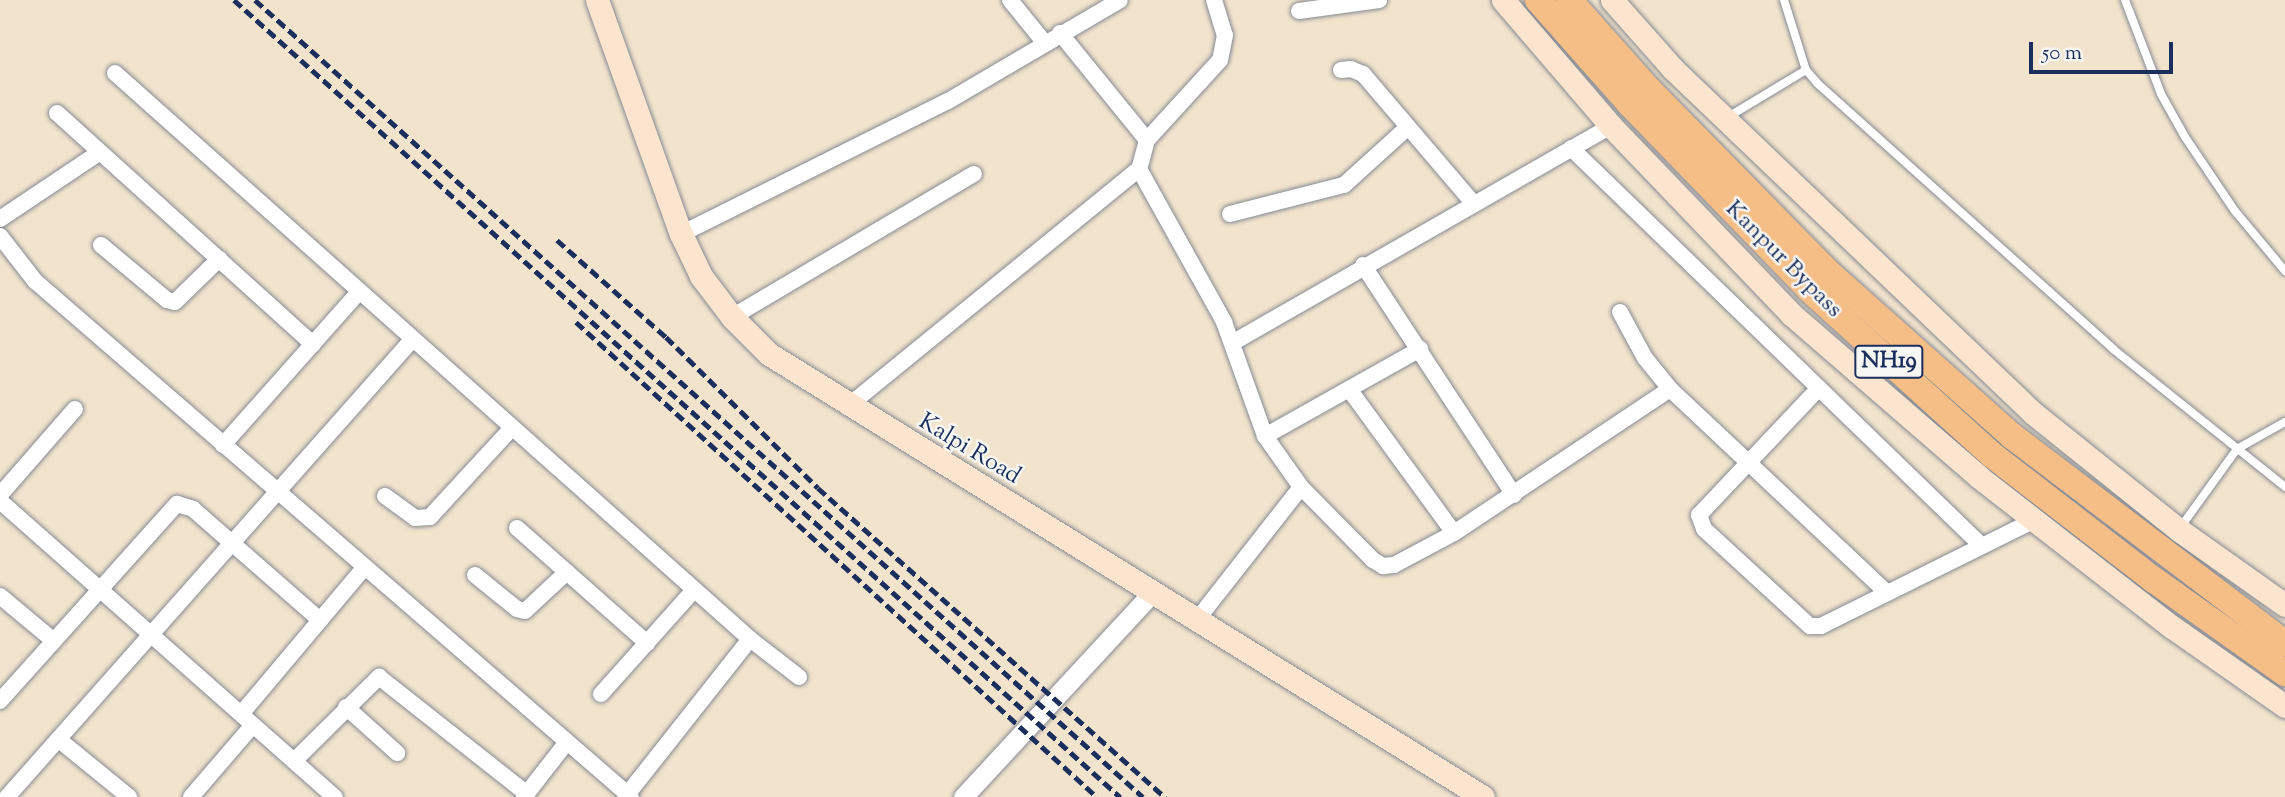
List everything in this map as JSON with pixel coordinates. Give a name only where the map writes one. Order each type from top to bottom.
[{"type":"highway","name":"Kanpur Bypass","points":[[1538,0],[1630,104],[1809,289],[1983,447],[2154,580],[2285,673]]},
{"type":"highway","name":"Kanpur Bypass","points":[[1569,0],[1649,90],[1829,273],[2012,436],[2285,643]]},
{"type":"main road","points":[[1503,0],[1611,126],[1791,314],[2035,520],[2172,627],[2285,706]]},
{"type":"main road","points":[[1612,0],[1673,69],[2033,413],[2179,530],[2285,605]]},
{"type":"main road","name":"Kalpi Road","points":[[598,1],[639,122],[681,234],[701,276],[732,317],[769,354],[847,407],[1483,797]]},
{"type":"street","points":[[1010,0],[1044,42]]},
{"type":"street","points":[[681,234],[948,101],[1044,42],[1120,0]]},
{"type":"street","points":[[847,407],[1139,169],[1147,140],[1220,60],[1225,35],[1214,0]]},
{"type":"street","points":[[1300,11],[1378,0]]},
{"type":"street","points":[[1060,33],[1147,140]]},
{"type":"street","points":[[1340,70],[1363,74],[1473,203]]},
{"type":"street","points":[[115,73],[693,591],[799,677]]},
{"type":"street","points":[[57,113],[313,344]]},
{"type":"street","points":[[1232,343],[1363,265],[1611,126]]},
{"type":"street","points":[[1230,214],[1344,185],[1408,127]]},
{"type":"street","points":[[1571,148],[1982,546]]},
{"type":"street","points":[[0,219],[100,152]]},
{"type":"street","points":[[1139,169],[1232,343],[1265,436],[1301,487],[1383,566],[1454,533],[1670,389]]},
{"type":"street","points":[[732,317],[974,174]]},
{"type":"street","points":[[0,236],[35,281],[628,796],[750,639]]},
{"type":"street","points":[[101,245],[167,300],[176,302],[219,259]]},
{"type":"street","points":[[1363,265],[1514,495]]},
{"type":"street","points":[[222,445],[358,293]]},
{"type":"street","points":[[1620,312],[1645,359],[1670,389],[1745,464],[1887,593]]},
{"type":"street","points":[[29,797],[12,792],[230,542],[411,341]]},
{"type":"street","points":[[1265,436],[1420,349]]},
{"type":"street","points":[[1819,388],[1703,508],[1699,522],[1801,620],[1821,626],[2035,520]]},
{"type":"street","points":[[1349,389],[1454,533]]},
{"type":"street","points":[[75,409],[0,498],[335,797]]},
{"type":"street","points":[[385,496],[415,518],[430,517],[511,429]]},
{"type":"street","points":[[1196,621],[1301,487]]},
{"type":"street","points":[[0,701],[6,682],[54,641],[177,504],[193,509],[320,620]]},
{"type":"street","points":[[517,528],[647,643]]},
{"type":"street","points":[[191,797],[320,620],[365,567]]},
{"type":"street","points":[[475,575],[517,609],[526,611],[567,572]]},
{"type":"street","points":[[601,694],[693,591]]},
{"type":"street","points":[[963,797],[1152,593]]},
{"type":"street","points":[[0,596],[54,641]]},
{"type":"street","points":[[294,761],[373,679],[385,678],[525,795],[567,742]]},
{"type":"street","points":[[346,707],[397,753]]},
{"type":"street","points":[[58,739],[129,797]]},
{"type":"lane","points":[[1784,0],[1805,69],[2113,349],[2285,487]]},
{"type":"lane","points":[[2125,0],[2156,82],[2185,137],[2235,211],[2285,271]]},
{"type":"lane","points":[[1725,119],[1805,69]]},
{"type":"lane","points":[[2179,530],[2237,449],[2285,422]]},
{"type":"railway","points":[[234,0],[1120,797]]},
{"type":"railway","points":[[255,0],[1143,797]]},
{"type":"railway","points":[[557,240],[666,337],[818,488],[1165,797]]},
{"type":"railway","points":[[576,322],[1097,797]]}]
